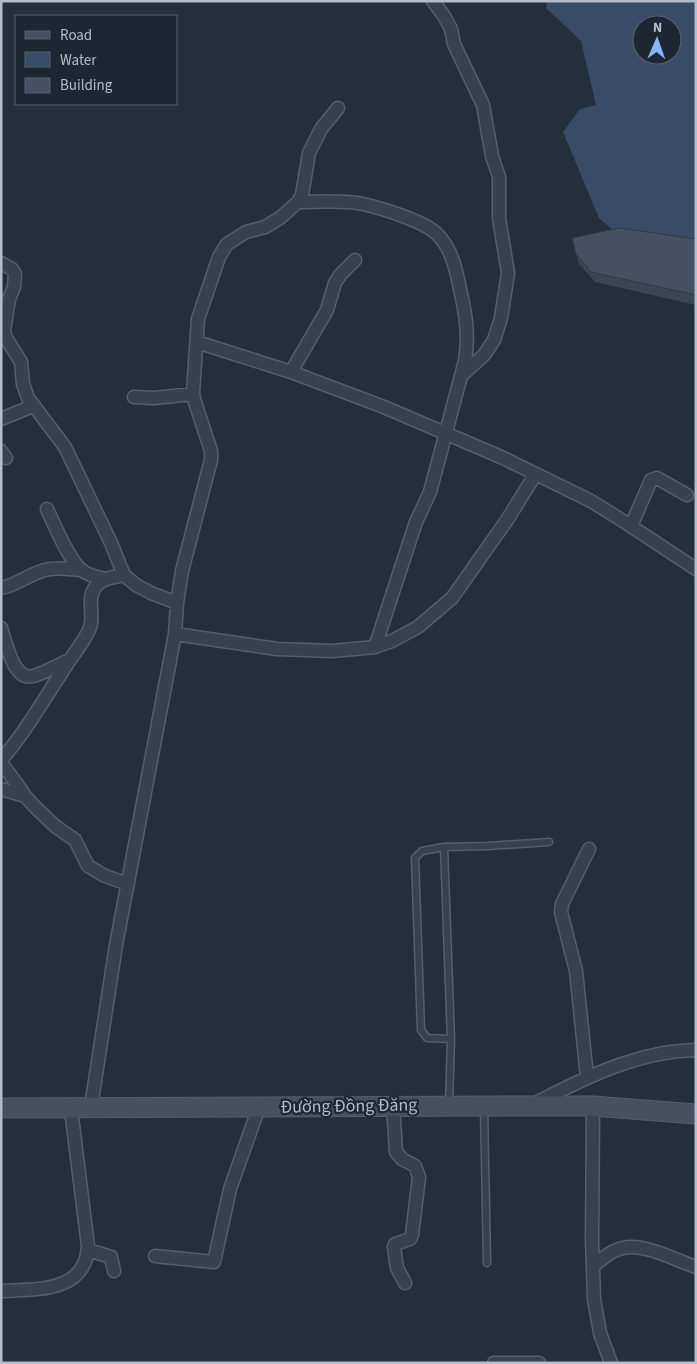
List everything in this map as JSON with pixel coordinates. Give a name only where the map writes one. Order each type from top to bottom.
[{"type":"main road","name":"Đường Đồng Đăng","points":[[1,1108],[71,1109],[91,1107],[393,1105],[593,1106],[696,1114]]},
{"type":"street","points":[[433,1],[451,30],[454,44],[483,105],[492,156],[499,177],[499,218],[508,273],[501,318],[494,340],[484,355],[461,376]]},
{"type":"street","points":[[91,1107],[116,945],[175,634],[182,570],[211,460],[211,451],[193,394],[198,319],[219,257],[227,244],[246,232],[265,227],[280,218],[298,202],[302,194],[309,152],[320,129],[338,108]]},
{"type":"street","points":[[298,202],[362,204],[403,216],[422,224],[436,233],[454,260],[466,315],[468,340],[461,376],[430,492],[416,522],[375,647]]},
{"type":"street","points":[[290,372],[327,310],[335,284],[340,275],[355,260]]},
{"type":"street","points":[[1,263],[12,269],[15,274],[14,287],[3,324],[6,338],[21,362],[23,384],[28,398],[65,447],[111,543],[124,575],[136,585],[151,593],[177,602]]},
{"type":"street","points":[[197,342],[290,372],[445,432],[590,501],[696,569]]},
{"type":"street","points":[[134,397],[154,398],[193,394]]},
{"type":"street","points":[[1,419],[33,406]]},
{"type":"street","points":[[175,634],[277,650],[333,651],[375,647],[392,641],[418,627],[452,598],[507,520],[535,475]]},
{"type":"street","points":[[631,526],[653,479],[657,478],[686,495]]},
{"type":"street","points":[[47,509],[70,556],[80,570],[105,579]]},
{"type":"street","points":[[1,588],[46,569],[80,570]]},
{"type":"street","points":[[124,575],[105,579],[97,585],[90,600],[91,626],[89,631],[38,710],[1,762],[25,796],[55,826],[76,840],[88,866],[105,876],[128,884]]},
{"type":"street","points":[[1,628],[15,668],[19,674],[34,676],[69,660]]},
{"type":"street","points":[[1,789],[25,796]]},
{"type":"street","points":[[587,1077],[576,972],[561,912],[562,904],[589,849]]},
{"type":"street","points":[[530,1106],[587,1077],[645,1058],[680,1050],[696,1050]]},
{"type":"street","points":[[393,1105],[396,1152],[402,1159],[415,1166],[419,1177],[412,1236],[410,1239],[395,1244],[394,1247],[397,1268],[405,1283]]},
{"type":"street","points":[[593,1106],[592,1241],[594,1299],[600,1333],[611,1363]]},
{"type":"street","points":[[155,1256],[214,1262],[232,1182],[259,1107]]},
{"type":"street","points":[[1,1291],[53,1288],[64,1284],[84,1264],[88,1250],[71,1109]]},
{"type":"street","points":[[593,1266],[609,1253],[634,1246],[645,1248],[696,1267]]},
{"type":"street","points":[[88,1250],[111,1257],[114,1271]]},
{"type":"street","points":[[494,1363],[538,1363]]},
{"type":"lane","points":[[452,1038],[427,1038],[421,1030],[415,858],[422,851],[444,846],[488,846],[549,842]]},
{"type":"lane","points":[[444,846],[452,1038],[449,1106]]},
{"type":"lane","points":[[484,1106],[487,1263]]},
{"type":"water","points":[[547,1],[696,1],[696,249],[622,238],[599,218],[563,132],[580,109],[596,105],[581,41],[546,8]]},
{"type":"building","points":[[619,228],[696,239],[696,295],[591,272],[576,254],[572,238]]}]
